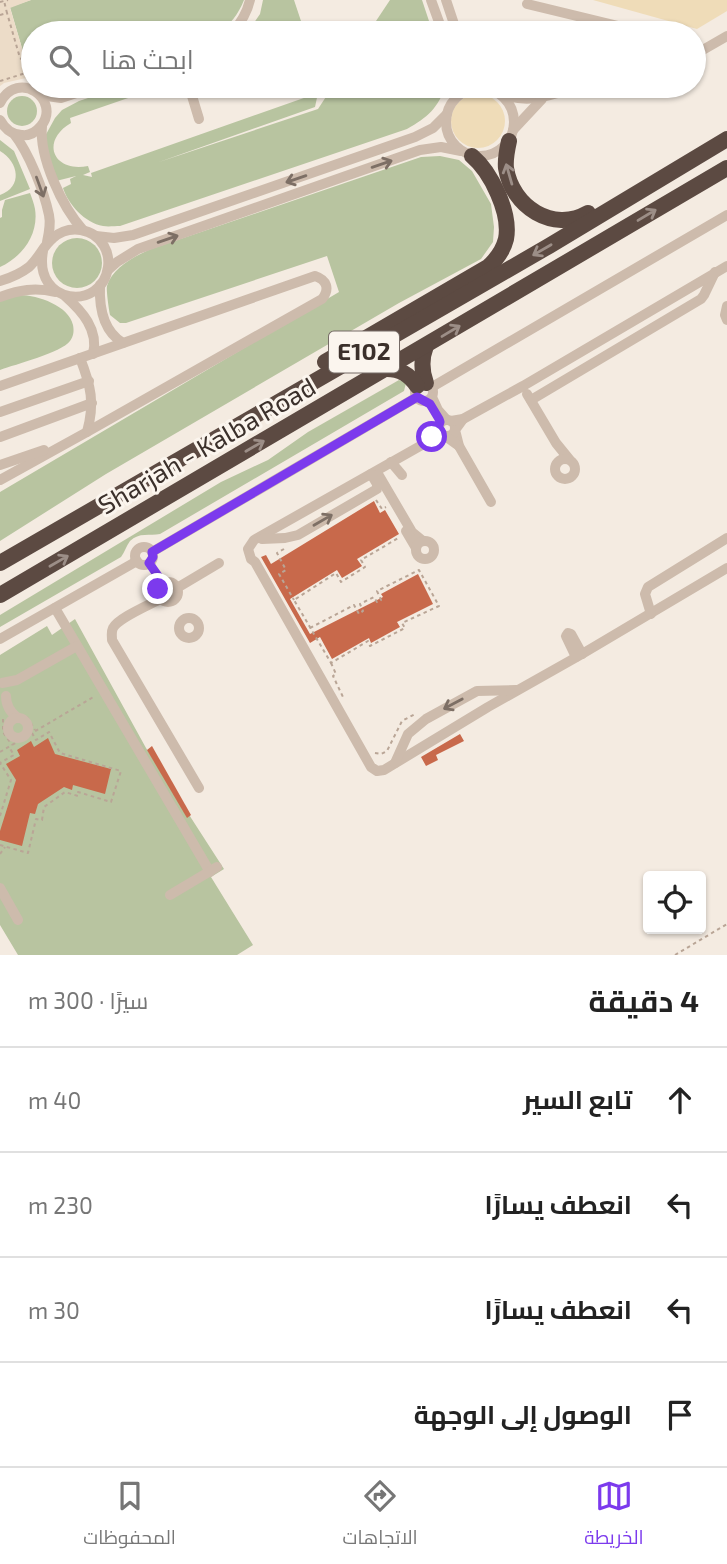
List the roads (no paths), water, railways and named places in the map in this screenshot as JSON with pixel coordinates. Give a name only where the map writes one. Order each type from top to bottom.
[{"type":"highway","points":[[511,135],[506,165],[508,177],[518,197],[544,217],[567,220],[582,216],[727,133]]},
{"type":"highway","name":"Sharjah - Kalba Road","points":[[0,564],[549,246],[727,139]]},
{"type":"highway","points":[[278,402],[304,374],[488,267],[497,258],[506,237],[507,225],[503,211],[485,168],[466,153]]},
{"type":"highway","name":"Sharjah - Kalba Road","points":[[0,595],[727,168]]},
{"type":"highway","points":[[425,392],[422,368],[426,346]]},
{"type":"highway","points":[[387,369],[405,373],[425,392]]},
{"type":"highway","points":[[0,552],[58,519],[100,499],[122,493]]},
{"type":"highway","points":[[0,604],[24,582]]},
{"type":"street","points":[[241,21],[250,0]]},
{"type":"street","points":[[431,0],[439,21]]},
{"type":"street","points":[[446,0],[453,21]]},
{"type":"street","points":[[527,4],[597,21]]},
{"type":"street","points":[[706,48],[727,36]]},
{"type":"street","points":[[0,103],[4,95],[21,88]]},
{"type":"street","points":[[42,98],[45,104],[42,142],[56,188],[71,216],[83,230]]},
{"type":"street","points":[[5,128],[26,135],[32,133],[61,98]]},
{"type":"street","points":[[193,98],[199,120]]},
{"type":"street","points":[[452,98],[446,124],[448,135],[453,144],[466,153]]},
{"type":"street","points":[[0,281],[29,267],[54,236],[63,231],[83,230],[96,236],[133,235],[184,218],[415,137],[433,128],[457,98]]},
{"type":"street","points":[[503,98],[512,110],[514,120],[511,135]]},
{"type":"street","points":[[517,98],[543,98]]},
{"type":"street","points":[[0,297],[36,289],[84,296],[100,285],[108,270],[117,262],[138,249],[420,150],[441,147],[482,156],[492,154],[502,149],[543,98]]},
{"type":"street","points":[[5,128],[28,156],[43,194],[50,224],[41,263],[43,275],[49,285],[80,310],[91,328],[93,354]]},
{"type":"street","points":[[151,558],[425,392],[727,215]]},
{"type":"street","points":[[96,236],[107,251],[108,270]]},
{"type":"street","points":[[727,266],[523,386],[463,419],[444,422],[429,441],[259,539],[253,550],[255,562],[371,767],[377,771],[391,766],[727,568]]},
{"type":"street","points":[[531,400],[701,299],[715,272]]},
{"type":"street","points":[[0,386],[315,276],[326,282],[326,294],[322,299],[0,480]]},
{"type":"street","points":[[100,285],[99,298],[105,322],[111,333],[123,343]]},
{"type":"street","points":[[727,306],[727,320]]},
{"type":"street","points":[[80,358],[89,381],[92,403],[88,432]]},
{"type":"street","points":[[0,412],[89,381]]},
{"type":"street","points":[[523,386],[556,443],[572,461],[575,468],[570,478],[559,477],[555,470],[556,443]]},
{"type":"street","points":[[425,392],[491,502]]},
{"type":"street","points":[[0,437],[92,403]]},
{"type":"street","points":[[0,465],[72,441]]},
{"type":"street","points":[[557,463],[564,458],[569,459]]},
{"type":"street","points":[[391,462],[402,475]]},
{"type":"street","points":[[259,539],[298,535],[375,492],[377,484],[374,472]]},
{"type":"street","points":[[374,472],[419,544],[386,496],[375,492]]},
{"type":"street","points":[[651,614],[645,594],[648,587],[727,538]]},
{"type":"street","points":[[0,639],[137,561],[136,555],[140,548],[148,548],[163,583]]},
{"type":"street","points":[[177,588],[219,564]]},
{"type":"street","points":[[163,583],[172,583],[177,588],[178,595],[173,601],[166,603],[160,599],[157,592],[163,583]]},
{"type":"street","points":[[160,599],[118,622],[111,636],[199,788]]},
{"type":"street","points":[[173,601],[184,620]]},
{"type":"street","points":[[55,608],[214,869],[170,895]]},
{"type":"street","points":[[7,703],[17,680],[77,646]]},
{"type":"street","points":[[391,766],[406,737],[426,719],[474,692],[518,690]]},
{"type":"street","points":[[474,692],[482,696],[488,707]]},
{"type":"street","points":[[413,729],[411,737],[418,750]]},
{"type":"street","points":[[0,888],[18,920]]}]
